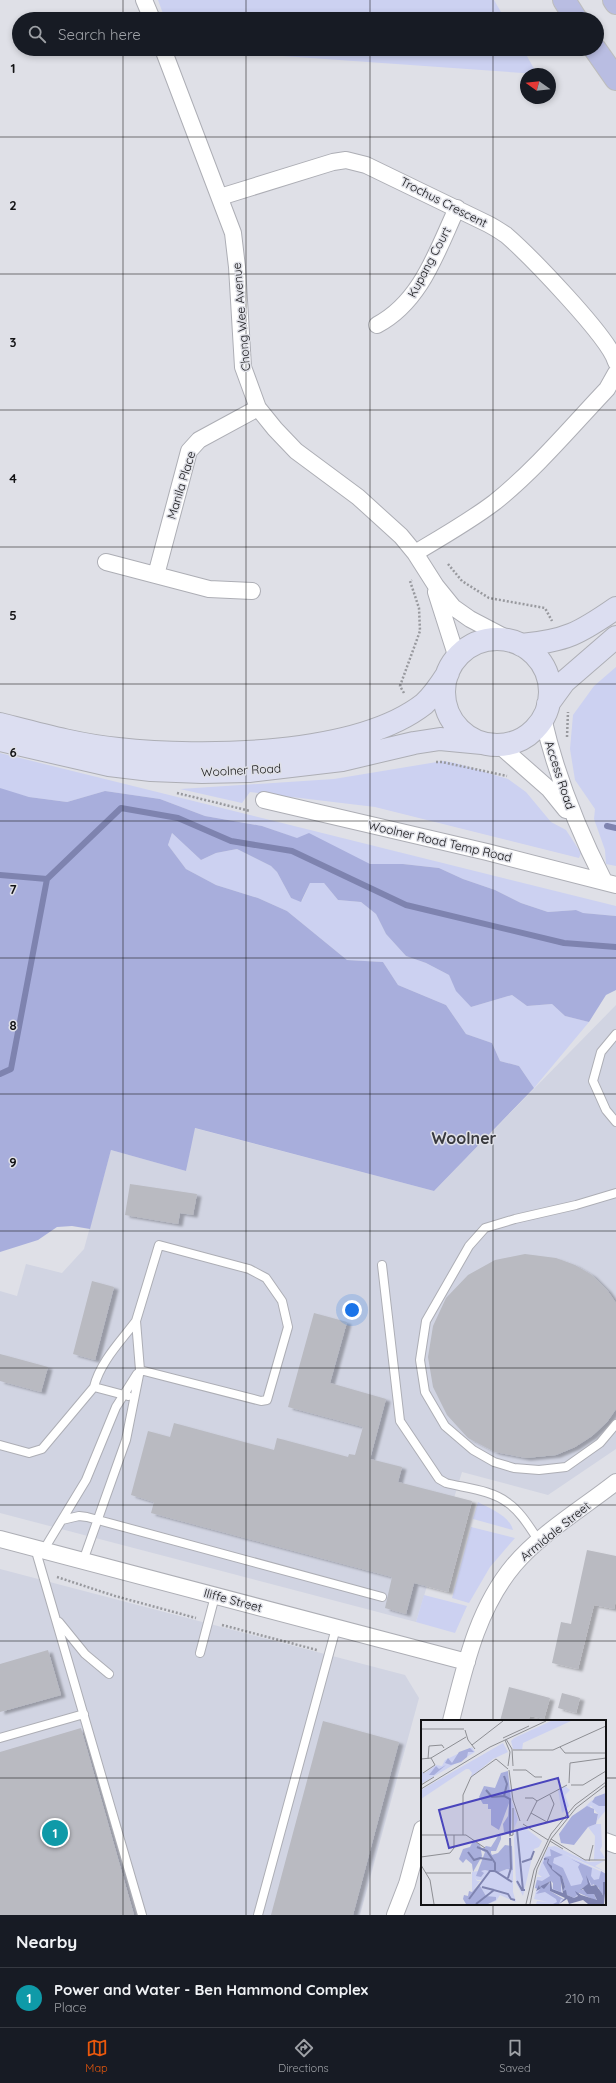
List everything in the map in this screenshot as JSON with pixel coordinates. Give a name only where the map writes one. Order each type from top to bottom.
[{"type":"main road","points":[[564,0],[572,12]]},
{"type":"main road","points":[[600,56],[616,79]]},
{"type":"main road","points":[[616,608],[578,632],[562,639],[516,643],[499,639],[478,643],[453,665],[445,696],[451,718],[462,732],[490,744],[513,743],[535,729],[564,682],[616,637]]},
{"type":"main road","points":[[516,643],[537,656],[546,671],[550,686],[546,711]]},
{"type":"main road","name":"Woolner Road","points":[[0,724],[76,742],[117,749],[204,754],[246,752],[320,743],[372,730],[416,709],[430,698],[453,665]]},
{"type":"main road","name":"Woolner Road","points":[[0,740],[109,765],[151,770],[202,772],[249,771],[342,760],[414,743],[440,739],[490,744]]},
{"type":"street","points":[[144,0],[149,12]]},
{"type":"street","name":"Chong Wee Avenue","points":[[166,56],[220,197],[234,238],[243,367],[258,408],[296,451],[381,517],[415,553],[445,598],[461,613],[516,643]]},
{"type":"street","name":"Trochus Crescent","points":[[220,197],[312,168],[346,160],[366,165],[457,208],[504,234],[518,246],[591,325],[610,349],[616,362]]},
{"type":"street","name":"Kupang Court","points":[[377,325],[392,317],[411,298],[426,272],[457,208]]},
{"type":"street","points":[[415,553],[496,501],[526,474],[597,400],[607,389],[616,373]]},
{"type":"street","name":"Manila Place","points":[[156,575],[189,451],[199,440],[207,435],[258,408]]},
{"type":"street","points":[[106,562],[209,588],[252,591]]},
{"type":"street","name":"Chong Wee Avenue","points":[[426,571],[439,600],[453,665]]},
{"type":"street","name":"Access Road","points":[[546,711],[557,774],[580,831]]},
{"type":"street","name":"Access Road","points":[[490,744],[549,789],[580,831],[610,883]]},
{"type":"street","name":"Woolner Road Temp Road","points":[[264,800],[610,883]]},
{"type":"street","name":"Armidale Street","points":[[451,1720],[478,1628],[493,1595],[515,1564],[539,1541],[616,1482]]},
{"type":"street","name":"Iliffe Street","points":[[0,1539],[467,1662]]},
{"type":"street","points":[[396,1915],[407,1884],[421,1833]]},
{"type":"street","points":[[606,1841],[616,1845]]},
{"type":"lane","points":[[616,1034],[601,1052],[593,1081],[606,1110],[616,1122]]},
{"type":"lane","points":[[616,1193],[576,1205],[515,1219],[485,1228],[469,1246],[426,1321],[420,1360],[425,1392],[445,1426],[473,1450],[494,1462],[514,1468],[540,1470],[566,1467],[600,1443],[616,1424]]},
{"type":"lane","points":[[0,1446],[29,1453],[42,1449],[94,1387],[96,1376],[136,1321],[159,1245],[249,1269],[266,1278],[282,1301],[288,1328],[267,1400],[261,1401],[140,1370]]},
{"type":"lane","points":[[382,1265],[400,1420],[440,1479],[446,1483],[496,1496],[508,1502],[522,1516],[539,1541]]},
{"type":"lane","points":[[83,1561],[126,1440],[140,1370],[136,1321]]},
{"type":"lane","points":[[140,1370],[116,1407],[86,1480],[62,1520],[39,1549],[43,1573],[142,1915]]},
{"type":"lane","points":[[94,1387],[134,1398]]},
{"type":"lane","points":[[62,1520],[79,1516],[382,1597]]},
{"type":"lane","points":[[200,1653],[215,1596]]},
{"type":"lane","points":[[54,1612],[76,1645],[109,1674]]},
{"type":"lane","points":[[258,1915],[336,1628]]},
{"type":"lane","points":[[0,1738],[84,1714]]},
{"type":"path","points":[[448,564],[462,581],[489,598],[545,608],[562,639]]},
{"type":"path","points":[[416,709],[400,686],[420,631],[419,608],[410,581],[426,571]]},
{"type":"path","points":[[43,1573],[115,1596],[330,1653]]},
{"type":"shaded area","points":[[158,0],[494,0],[501,12],[162,12]]},
{"type":"shaded area","points":[[281,56],[527,56],[534,68],[520,68],[520,73]]},
{"type":"shaded area","points":[[616,667],[616,866],[606,864],[605,850],[594,819],[595,809],[575,780],[570,749],[573,715],[594,686]]},
{"type":"shaded area","points":[[0,753],[616,906],[616,916],[582,913],[576,910],[548,912],[521,903],[495,890],[463,879],[439,868],[403,864],[370,864],[262,826],[205,816],[160,799],[105,791],[67,802],[29,797],[0,788]]},
{"type":"shaded area","points":[[443,761],[455,763],[508,779],[526,792],[551,822],[566,830],[581,853],[579,858],[375,807],[250,792],[242,803],[180,789],[334,779]]},
{"type":"shaded area","points":[[0,788],[29,797],[67,802],[105,791],[160,799],[205,816],[262,826],[297,838],[309,833],[370,864],[403,864],[439,868],[463,879],[495,890],[521,903],[548,912],[576,910],[583,913],[616,916],[616,990],[606,995],[589,1022],[565,1016],[552,1004],[527,1006],[512,995],[471,1007],[456,991],[449,975],[426,963],[406,956],[386,934],[376,914],[361,902],[338,900],[324,883],[310,883],[301,902],[291,898],[277,872],[271,866],[237,849],[216,853],[201,860],[172,833],[168,845],[186,869],[216,885],[258,898],[287,911],[347,960],[383,962],[398,985],[446,1005],[466,1034],[492,1043],[500,1061],[519,1066],[534,1088],[434,1191],[195,1128],[186,1171],[111,1150],[90,1229],[72,1226],[57,1227],[38,1240],[0,1252]]},
{"type":"shaded area","points":[[172,833],[201,860],[216,853],[237,849],[271,866],[277,872],[291,898],[302,901],[310,883],[324,883],[338,900],[361,902],[376,914],[386,934],[406,956],[426,963],[449,975],[457,991],[471,1007],[512,995],[527,1006],[552,1004],[565,1016],[589,1022],[534,1088],[519,1066],[500,1061],[492,1043],[466,1034],[446,1005],[398,985],[383,962],[347,960],[287,911],[258,898],[216,885],[186,869],[168,845]]},
{"type":"shaded area","points":[[616,1005],[616,1449],[548,1495],[462,1472],[416,1622],[0,1513],[0,1291],[17,1296],[26,1264],[62,1273],[84,1249],[111,1150],[186,1171],[194,1128],[434,1191]]},
{"type":"shaded area","points":[[478,1502],[508,1520],[513,1530],[473,1519]]},
{"type":"shaded area","points":[[471,1527],[515,1538],[490,1567],[469,1603],[452,1598]]},
{"type":"shaded area","points":[[0,1569],[405,1675],[419,1698],[360,1915],[0,1915]]},
{"type":"shaded area","points":[[424,1595],[467,1606],[455,1633],[416,1622]]},
{"type":"building","points":[[130,1184],[197,1194],[193,1215],[180,1213],[178,1224],[125,1215]]},
{"type":"building","points":[[525,1254],[556,1258],[575,1265],[592,1275],[607,1290],[616,1303],[616,1409],[607,1422],[592,1436],[575,1447],[556,1455],[526,1458],[495,1452],[468,1438],[447,1415],[433,1387],[428,1357],[433,1326],[446,1298],[468,1275],[495,1260]]},
{"type":"building","points":[[92,1281],[114,1287],[95,1360],[73,1354]]},
{"type":"building","points":[[314,1313],[347,1322],[330,1383],[386,1399],[370,1459],[402,1467],[398,1482],[472,1501],[448,1592],[414,1583],[406,1614],[385,1608],[392,1577],[151,1513],[154,1502],[131,1495],[148,1431],[170,1437],[174,1423],[274,1450],[277,1438],[348,1457],[349,1454],[355,1455],[363,1427],[288,1407]]},
{"type":"building","points":[[0,1354],[48,1367],[41,1392],[0,1381]]},
{"type":"building","points":[[587,1550],[616,1556],[616,1600],[614,1609],[594,1605],[578,1669],[552,1663],[561,1622],[571,1624]]},
{"type":"building","points":[[48,1650],[61,1695],[0,1712],[0,1664]]},
{"type":"building","points":[[509,1687],[550,1698],[544,1719],[530,1716],[528,1720],[500,1720]]},
{"type":"building","points":[[562,1693],[580,1698],[576,1713],[558,1708]]},
{"type":"building","points":[[323,1721],[399,1742],[353,1915],[271,1915]]},
{"type":"building","points":[[81,1728],[134,1915],[0,1915],[0,1752]]},
{"type":"waterway","points":[[0,875],[47,879],[121,808],[178,818],[231,841],[292,851],[406,905],[564,943],[616,947]]},
{"type":"waterway","points":[[607,826],[616,828]]},
{"type":"waterway","points":[[0,1074],[11,1069],[47,879]]},
{"type":"place","name":"Power and Water - Ben Hammond Complex","points":[[55,1833]]},
{"type":"district","name":"Woolner","points":[[464,1138]]}]
